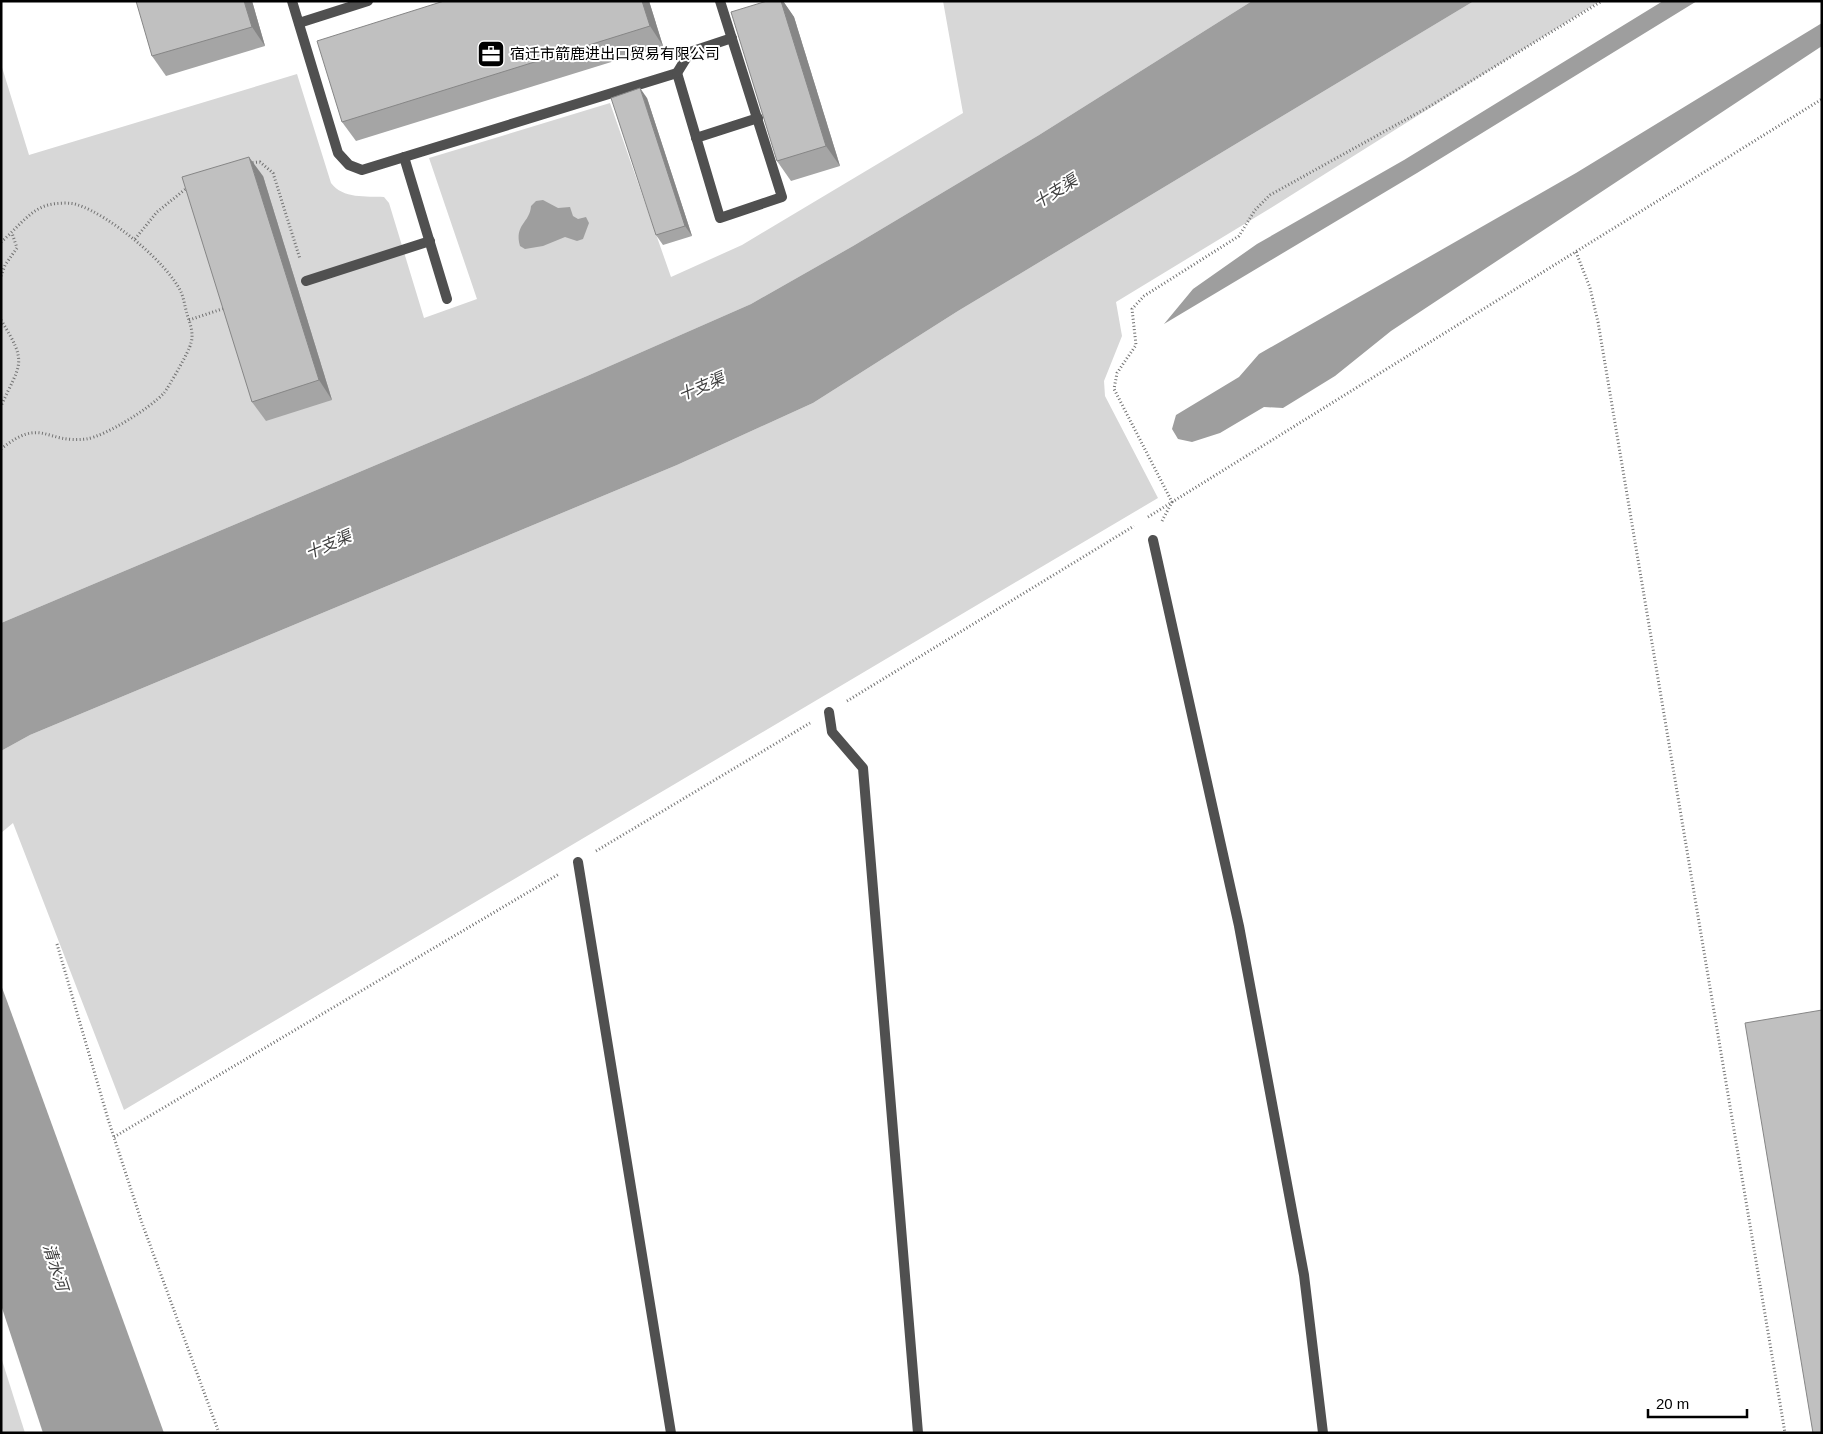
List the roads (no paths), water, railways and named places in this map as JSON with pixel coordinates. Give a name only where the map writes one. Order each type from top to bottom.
[{"type":"street","points":[[292,1],[338,153],[349,165],[362,170],[677,73],[690,52],[732,38]]},
{"type":"street","points":[[298,24],[368,1]]},
{"type":"street","points":[[677,73],[720,218],[782,197],[720,1]]},
{"type":"street","points":[[696,138],[758,118]]},
{"type":"street","points":[[404,156],[447,299]]},
{"type":"street","points":[[306,281],[430,241]]},
{"type":"street","points":[[1153,540],[1239,926],[1304,1276],[1323,1433]]},
{"type":"street","points":[[829,712],[832,732],[862,768],[918,1433]]},
{"type":"street","points":[[578,862],[672,1433]]},
{"type":"water","name":"十支渠","points":[[1252,1],[1474,1],[958,311],[813,403],[677,465],[30,735],[1,751],[1,623],[587,376],[751,304],[853,246],[1039,135]]},
{"type":"water","points":[[1663,1],[1697,1],[1417,173],[1164,324],[1193,289],[1257,244],[1404,160]]},
{"type":"water","points":[[1822,23],[1822,46],[1391,331],[1335,376],[1283,408],[1264,407],[1220,433],[1192,442],[1178,439],[1172,429],[1176,415],[1239,377],[1259,354],[1576,173]]},
{"type":"water","points":[[543,200],[558,208],[570,207],[573,216],[578,219],[586,217],[589,223],[583,239],[577,241],[565,237],[543,246],[525,249],[520,246],[519,233],[530,212],[531,206],[536,201]]},
{"type":"water","name":"清水河","points":[[1,985],[164,1433],[43,1433],[1,1305]]},
{"type":"place","name":"宿迁市箭鹿进出口贸易有限公司","points":[[491,54]]}]
